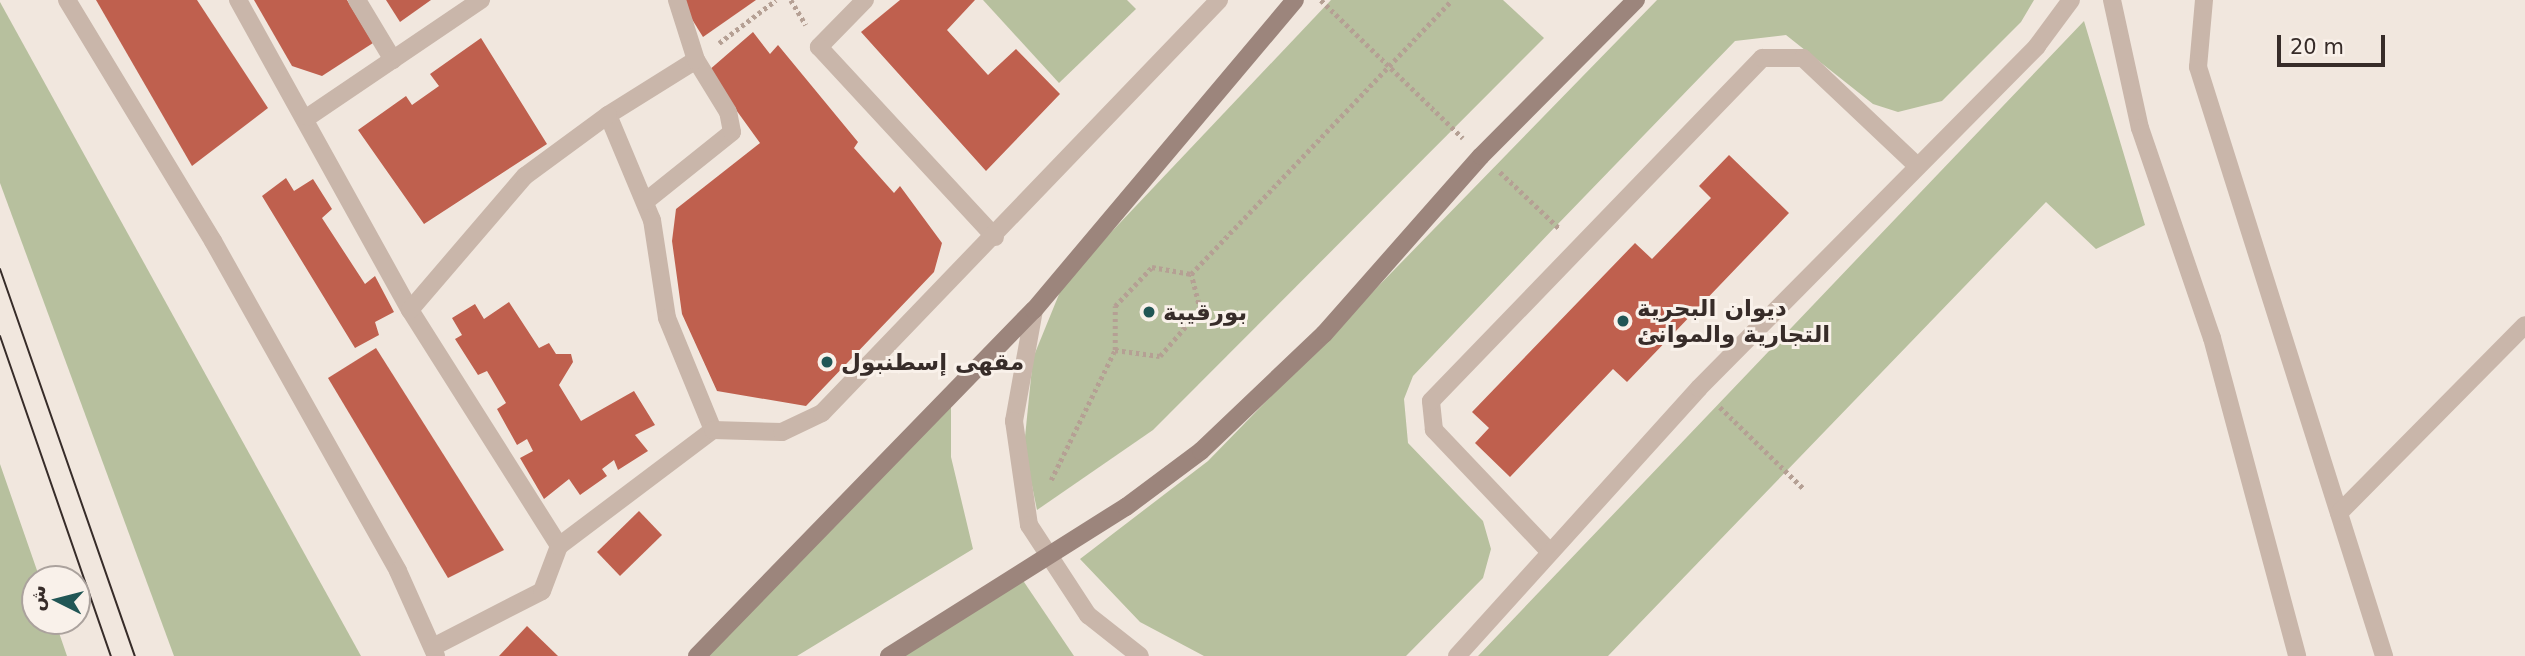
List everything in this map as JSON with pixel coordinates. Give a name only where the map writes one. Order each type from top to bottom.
[{"type":"main road","points":[[697,656],[1034,310],[1295,0]]},
{"type":"main road","points":[[889,656],[1046,558],[1201,451],[1324,334],[1481,156],[1636,0]]},
{"type":"street","points":[[67,0],[213,242],[436,651],[542,591],[559,546],[713,430],[782,432],[822,413],[995,237],[1219,0]]},
{"type":"street","points":[[238,0],[308,117],[410,310],[559,546]]},
{"type":"street","points":[[357,0],[393,60]]},
{"type":"street","points":[[308,117],[481,0]]},
{"type":"street","points":[[646,201],[732,132],[728,112],[696,60],[677,0]]},
{"type":"street","points":[[865,0],[819,47],[995,237]]},
{"type":"street","points":[[1457,656],[1548,550],[1699,388],[1915,164],[2037,46],[2071,0]]},
{"type":"street","points":[[2112,0],[2140,128],[2213,338],[2297,656]]},
{"type":"street","points":[[2204,0],[2197,67],[2384,656]]},
{"type":"street","points":[[1548,550],[1434,430],[1431,401],[1440,391],[1762,58],[1803,58],[1915,164]]},
{"type":"street","points":[[410,310],[525,176],[608,115],[696,60]]},
{"type":"street","points":[[608,115],[646,201],[667,318],[713,430]]},
{"type":"street","points":[[1034,310],[1017,377],[1014,449],[1029,525],[1046,558],[1088,615],[1140,656]]},
{"type":"street","points":[[2339,513],[2525,325]]},
{"type":"path","points":[[696,60],[776,0]]},
{"type":"path","points":[[1191,274],[1452,0]]},
{"type":"path","points":[[1049,485],[1115,350],[1115,306],[1152,267],[1191,274]]},
{"type":"path","points":[[1115,350],[1160,356],[1200,310],[1191,274]]},
{"type":"path","points":[[1699,388],[1804,489]]},
{"type":"green space","points":[[983,0],[1127,0],[1136,9],[1059,83]]},
{"type":"green space","points":[[1331,0],[1503,0],[1544,38],[1153,430],[1037,510],[1024,447],[1033,358],[1064,282]]},
{"type":"green space","points":[[1657,0],[2034,0],[2021,22],[1942,101],[1898,112],[1873,104],[1786,35],[1735,41],[1556,226],[1413,376],[1404,399],[1408,443],[1483,521],[1491,549],[1483,578],[1406,656],[1204,656],[1140,622],[1080,559],[1208,461]]},
{"type":"green space","points":[[0,2],[361,656],[174,656],[0,183]]},
{"type":"green space","points":[[2084,21],[2145,225],[2096,249],[2046,202],[1608,656],[1478,656]]},
{"type":"green space","points":[[951,399],[951,457],[973,549],[797,656],[706,656]]},
{"type":"green space","points":[[0,464],[35,565],[21,565],[21,635],[60,635],[67,656],[0,656]]},
{"type":"green space","points":[[1022,579],[1074,656],[900,656]]},
{"type":"building","points":[[96,0],[197,0],[268,108],[192,166]]},
{"type":"building","points":[[254,0],[347,0],[373,43],[322,76],[292,66]]},
{"type":"building","points":[[386,0],[431,0],[400,22]]},
{"type":"building","points":[[680,0],[756,0],[703,37]]},
{"type":"building","points":[[900,0],[975,0],[947,30],[988,75],[1016,49],[1060,94],[986,171],[861,32]]},
{"type":"building","points":[[753,32],[770,54],[778,45],[858,142],[854,148],[894,193],[900,186],[942,243],[934,272],[806,406],[717,391],[682,314],[672,241],[676,209],[760,143],[708,71]]},
{"type":"building","points":[[481,38],[547,144],[424,224],[358,130],[406,96],[412,105],[439,86],[430,74]]},
{"type":"building","name":"ديوان البحرية التجارية والموانئ","points":[[1729,155],[1789,213],[1627,382],[1613,369],[1510,477],[1475,443],[1489,428],[1472,412],[1635,243],[1652,259],[1711,198],[1699,186]]},
{"type":"building","points":[[286,178],[294,191],[313,179],[332,209],[322,218],[365,284],[375,276],[394,312],[375,322],[379,335],[355,348],[262,196]]},
{"type":"building","points":[[509,302],[539,348],[549,343],[556,354],[571,354],[573,362],[559,385],[581,421],[634,391],[655,425],[635,435],[648,451],[618,470],[614,460],[602,469],[607,476],[580,495],[569,479],[544,499],[520,458],[533,451],[527,439],[517,445],[497,409],[506,403],[487,371],[478,375],[455,339],[462,335],[452,318],[475,304],[484,319]]},
{"type":"building","points":[[376,348],[504,550],[448,578],[328,378]]},
{"type":"building","points":[[639,511],[662,535],[620,576],[597,552]]},
{"type":"building","points":[[527,626],[558,656],[499,656]]},
{"type":"tram line","points":[[0,269],[135,656]]},
{"type":"tram line","points":[[0,336],[111,656]]},
{"type":"place","name":"بورقيبة","points":[[1149,312]]},
{"type":"place","name":"ديوان البحرية التجارية والموانئ","points":[[1623,321]]},
{"type":"place","name":"مقهى إسطنبول","points":[[827,362]]}]
